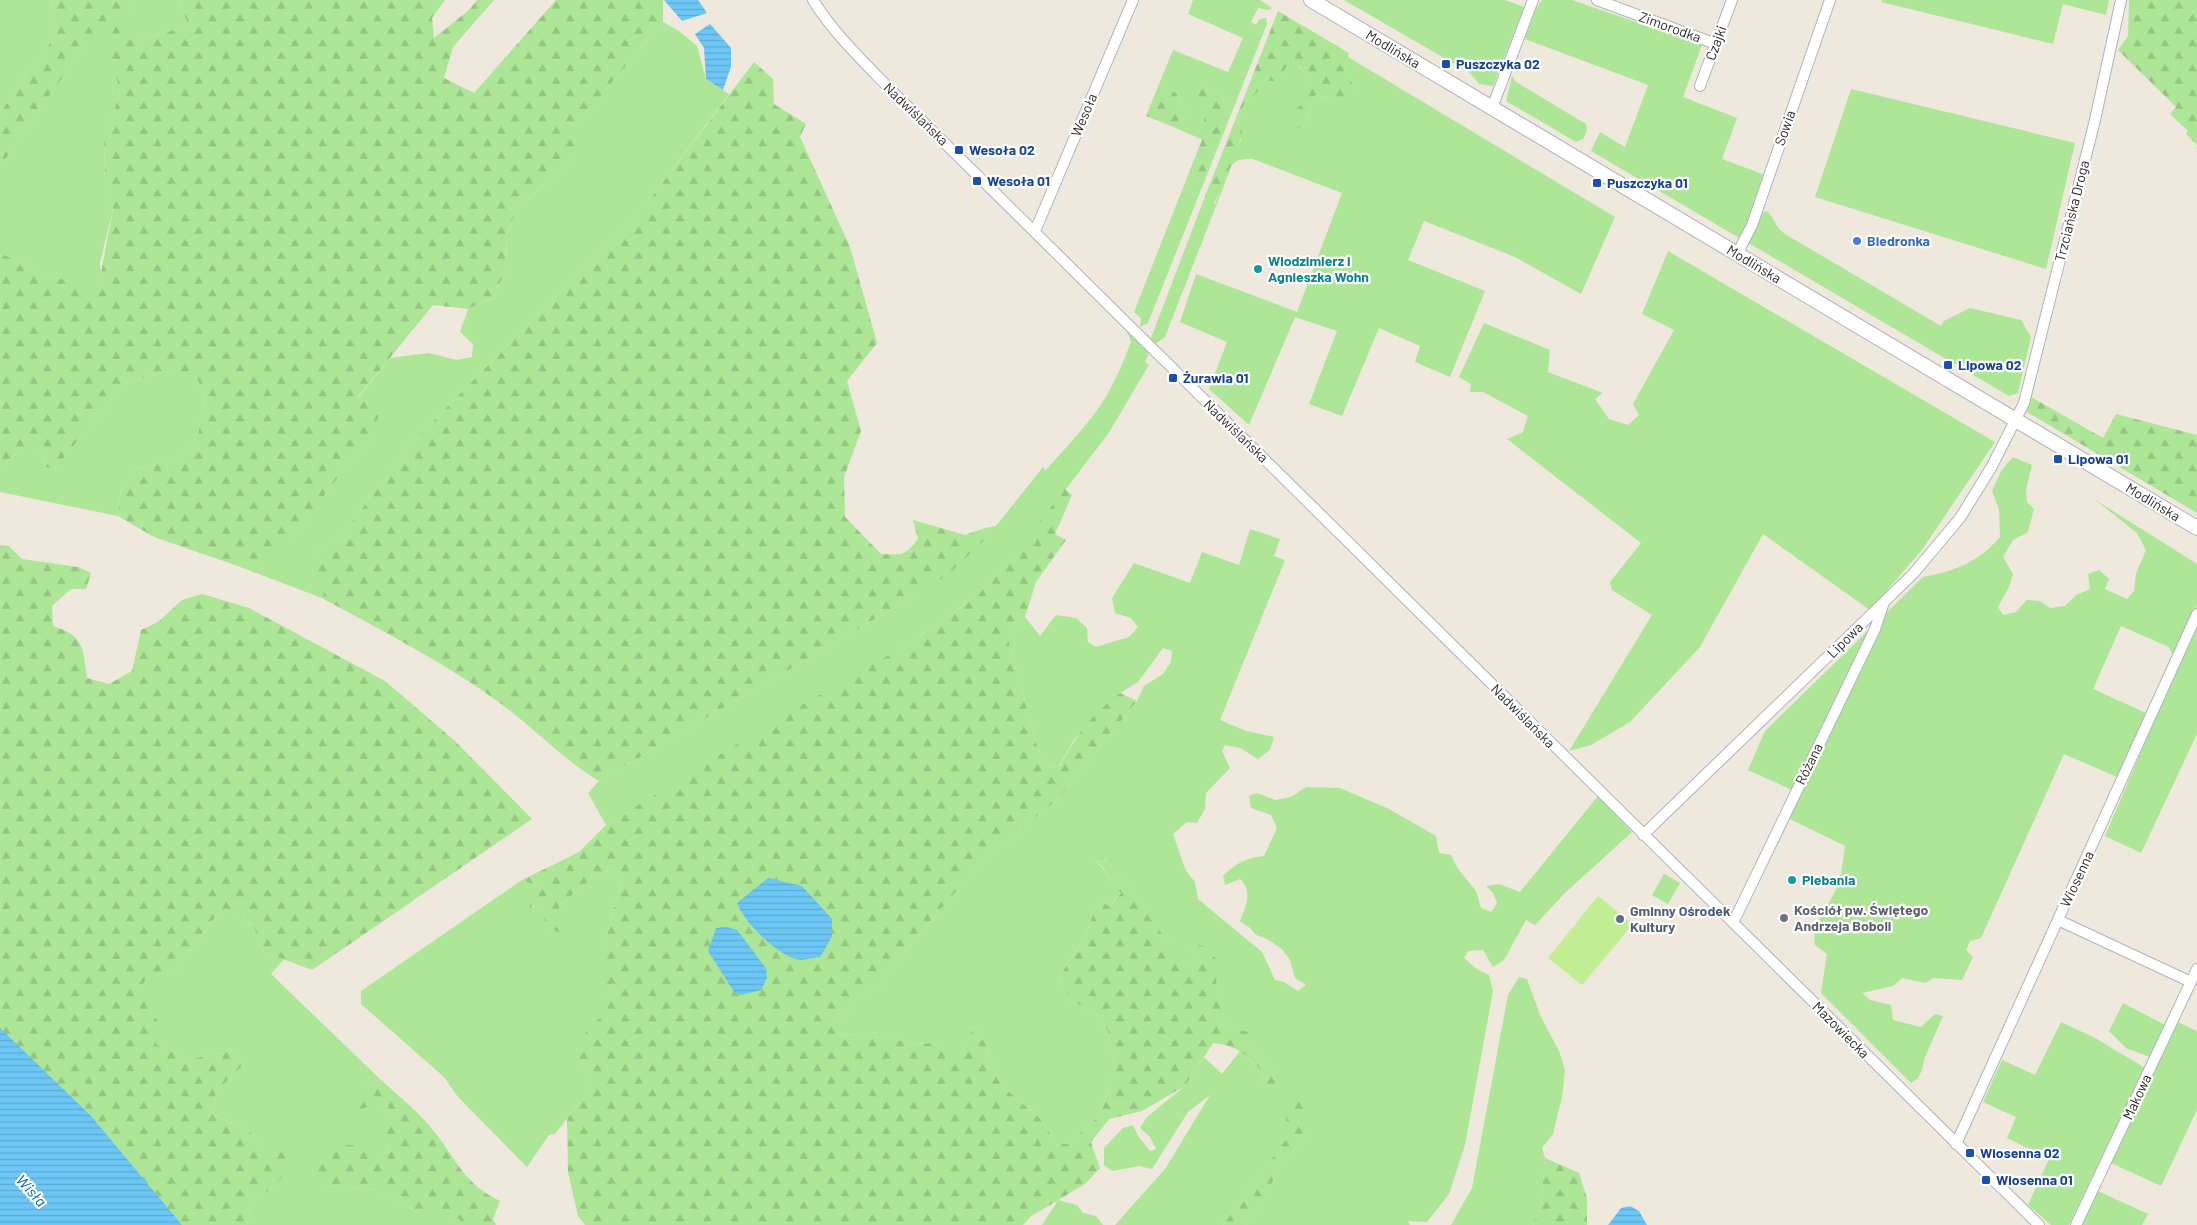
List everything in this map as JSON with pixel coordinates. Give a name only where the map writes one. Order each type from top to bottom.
[{"type":"main road","name":"Modlińska","points":[[1311,0],[2197,528]]},
{"type":"street","name":"Nadwiślańska","points":[[813,0],[822,16],[842,39],[1643,835]]},
{"type":"street","name":"Wesoła","points":[[1035,230],[1133,0]]},
{"type":"street","points":[[1492,108],[1533,0]]},
{"type":"street","name":"Zimorodka","points":[[1597,0],[1716,44]]},
{"type":"street","name":"Czajki","points":[[1700,86],[1732,0]]},
{"type":"street","name":"Sowia","points":[[1737,254],[1752,225],[1830,0]]},
{"type":"street","name":"Trzciańska Droga","points":[[2017,421],[2024,403],[2095,120],[2121,0]]},
{"type":"street","name":"Lipowa","points":[[1643,835],[1913,574],[1960,518],[2017,421]]},
{"type":"street","name":"Różana","points":[[1733,923],[1875,629],[1883,604]]},
{"type":"street","name":"Wiosenna","points":[[1956,1144],[2197,614]]},
{"type":"street","name":"Mazowiecka","points":[[1643,835],[2039,1225]]},
{"type":"street","points":[[2058,920],[2191,982]]},
{"type":"street","name":"Makowa","points":[[2076,1225],[2197,969]]},
{"type":"green space","points":[[0,0],[51,0],[57,33],[0,113]]},
{"type":"green space","points":[[51,0],[132,0],[122,32],[84,46],[0,167],[0,113],[57,33]]},
{"type":"green space","points":[[132,0],[179,0],[188,25],[140,41],[118,80],[120,93],[104,139],[105,180],[113,209],[100,263],[101,275],[97,295],[2,254],[0,256],[0,167],[84,45],[121,31]]},
{"type":"green space","points":[[179,0],[445,0],[432,18],[434,38],[470,9],[477,0],[494,0],[453,47],[444,78],[474,93],[556,0],[663,0],[663,22],[575,126],[575,155],[516,211],[506,236],[507,267],[493,298],[468,309],[433,305],[358,397],[380,411],[371,439],[355,455],[274,561],[235,565],[154,537],[118,516],[121,489],[137,469],[178,458],[198,434],[205,394],[197,379],[185,373],[166,371],[124,384],[54,470],[46,467],[42,453],[37,448],[25,447],[0,468],[0,256],[2,254],[97,294],[113,209],[105,180],[104,139],[120,93],[110,49],[127,36],[140,41],[188,25]]},
{"type":"green space","points":[[1193,0],[1260,0],[1272,8],[1268,10],[1258,8],[1251,22],[1256,25],[1259,20],[1266,18],[1267,24],[1148,323],[1140,327],[1141,318],[1134,312],[1188,175],[1203,180],[1233,104],[1201,84],[1206,102],[1203,140],[1176,128],[1179,118],[1191,118],[1176,93],[1159,84],[1173,50],[1228,72],[1243,38],[1188,14]]},
{"type":"green space","points":[[1344,0],[1505,0],[1524,7],[1493,86],[1479,84],[1470,73]]},
{"type":"green space","points":[[1542,0],[1572,0],[1702,45],[1683,97],[1737,118],[1722,159],[1765,175],[1748,226],[1741,239],[1591,151],[1600,132],[1625,147],[1648,85],[1525,39],[1535,11]]},
{"type":"green space","points":[[1882,0],[2109,0],[2106,15],[2063,4],[2053,44],[1881,2]]},
{"type":"green space","points":[[2129,0],[2197,0],[2197,145],[2186,134],[2188,131],[2170,114],[2176,107],[2118,50],[2128,36]]},
{"type":"green space","points":[[1278,11],[1349,53],[1344,70],[1356,89],[1352,99],[1341,100],[1315,95],[1303,128],[1290,129],[1289,115],[1301,105],[1302,92],[1308,75],[1299,66],[1288,66],[1274,81],[1266,81],[1254,96],[1246,100],[1236,124],[1242,129],[1241,136],[1231,166],[1214,204],[1204,199]]},
{"type":"green space","points":[[663,22],[679,31],[697,46],[706,79],[729,94],[647,203],[402,453],[400,461],[344,531],[315,555],[326,590],[322,598],[235,565],[274,560],[355,455],[371,439],[358,398],[390,358],[429,353],[456,360],[472,357],[473,344],[460,332],[468,309],[493,298],[507,267],[506,236],[516,211],[575,155],[575,126]]},
{"type":"green space","points":[[1348,57],[1615,217],[1581,294],[1515,257],[1424,221],[1408,260],[1485,291],[1450,377],[1415,362],[1420,346],[1379,328],[1342,416],[1309,404],[1337,331],[1295,317],[1249,425],[1209,389],[1227,342],[1180,322],[1196,274],[1297,312],[1342,193],[1253,159],[1237,161],[1232,165],[1165,337],[1155,344],[1151,341],[1151,338],[1204,199],[1215,204],[1234,152],[1241,140],[1236,124],[1246,100],[1254,96],[1266,81],[1274,81],[1288,66],[1298,66],[1308,75],[1302,101],[1303,128],[1315,95],[1341,100],[1356,89],[1344,70]]},
{"type":"green space","points":[[754,62],[773,79],[774,104],[806,124],[800,137],[850,247],[877,343],[847,381],[861,431],[844,477],[845,517],[881,554],[898,554],[910,549],[918,539],[913,520],[965,535],[985,528],[985,539],[950,573],[914,596],[599,781],[560,753],[479,688],[322,598],[325,590],[308,576],[315,555],[344,531],[400,461],[402,453],[647,203]]},
{"type":"green space","points":[[1512,76],[1516,82],[1586,124],[1587,130],[1583,139],[1576,142],[1506,101]]},
{"type":"green space","points":[[1159,84],[1176,93],[1191,118],[1179,119],[1176,128],[1146,116]]},
{"type":"green space","points":[[1201,84],[1233,104],[1203,180],[1188,175],[1202,140],[1206,102],[1195,95]]},
{"type":"green space","points":[[1851,89],[2075,143],[2046,269],[1815,197]]},
{"type":"green space","points":[[1767,211],[1785,234],[1941,326],[1944,321],[1970,308],[2021,320],[2031,337],[2018,393],[2009,396],[1747,242],[1759,214]]},
{"type":"green space","points":[[1668,251],[1995,442],[1921,551],[1870,610],[1763,534],[1700,647],[1630,722],[1591,745],[1569,751],[1652,615],[1612,590],[1610,582],[1641,543],[1507,439],[1523,432],[1528,416],[1483,392],[1470,392],[1471,384],[1459,377],[1484,323],[1550,350],[1548,372],[1603,393],[1595,399],[1609,419],[1628,425],[1639,415],[1633,404],[1674,330],[1642,314]]},
{"type":"green space","points":[[1111,314],[1148,350],[1149,353],[1145,362],[1149,365],[1108,434],[1002,570],[968,602],[908,644],[606,825],[588,793],[599,781],[914,596],[985,539],[985,528],[996,526],[1043,467],[1046,470],[1086,424],[1111,389],[1131,342],[1127,331]]},
{"type":"green space","points":[[166,371],[185,372],[197,379],[205,394],[198,434],[178,458],[137,469],[121,489],[118,516],[0,492],[0,468],[25,447],[37,447],[42,453],[46,467],[54,470],[124,384]]},
{"type":"green space","points":[[2031,397],[2103,438],[2116,414],[2197,435],[2197,513],[2027,412]]},
{"type":"green space","points":[[2013,457],[2032,465],[2026,490],[2027,502],[2034,509],[2028,532],[2013,540],[2003,557],[2013,574],[2009,587],[1998,607],[2003,615],[2016,612],[2027,600],[2040,601],[2050,608],[2065,606],[2076,595],[2090,589],[2088,574],[2099,570],[2109,579],[2105,589],[2127,599],[2134,591],[2136,574],[2146,550],[2137,533],[2094,499],[2197,564],[2197,606],[2172,654],[2169,647],[2121,626],[2093,689],[2146,713],[2117,777],[2064,754],[1981,938],[1970,941],[1966,950],[1973,957],[1962,980],[1934,978],[1925,983],[1902,978],[1893,986],[1862,993],[1870,1000],[1891,1005],[1893,1020],[1921,1027],[1935,1014],[1943,1016],[1925,1057],[1922,1070],[1918,1078],[1911,1083],[1821,993],[1827,954],[1815,945],[1815,929],[1838,885],[1845,846],[1786,817],[1792,790],[1748,770],[1765,731],[1923,577],[1946,572],[1966,564],[1992,546],[2000,537],[1999,509],[1992,491],[2001,471]]},
{"type":"green space","points":[[1065,489],[1072,495],[1055,534],[1066,540],[1036,582],[1025,617],[1008,639],[1043,767],[1060,766],[1072,744],[1093,717],[1120,693],[1137,701],[1059,798],[978,866],[905,951],[879,986],[855,1000],[839,1019],[837,1036],[880,1032],[909,1044],[937,1043],[965,1049],[972,1028],[979,1027],[1001,1085],[1043,1121],[1056,1144],[1069,1144],[1100,1115],[1115,1069],[1108,1031],[1095,1012],[1071,1001],[1059,977],[1085,937],[1093,914],[1100,902],[1110,906],[1121,893],[1094,858],[1096,852],[1114,869],[1130,889],[1180,958],[1196,970],[1191,947],[1196,944],[1204,946],[1222,965],[1216,980],[1224,1018],[1229,1026],[1248,1032],[1246,1043],[1269,1061],[1276,1084],[1263,1087],[1262,1071],[1245,1055],[1229,1046],[1213,1043],[1185,1086],[1142,1111],[1109,1119],[1091,1142],[1100,1168],[1085,1184],[1030,1217],[1023,1225],[585,1225],[578,1216],[568,1172],[567,1119],[589,1090],[591,1077],[577,1066],[577,1054],[589,1024],[599,1019],[605,1010],[609,988],[600,983],[604,946],[621,881],[609,870],[592,876],[584,886],[559,905],[559,933],[546,925],[540,904],[530,908],[529,897],[537,886],[522,880],[579,852],[606,825],[786,714],[908,644],[968,602],[1002,570]]},
{"type":"green space","points":[[1250,529],[1280,539],[1274,556],[1285,560],[1220,720],[1246,731],[1274,737],[1270,750],[1258,759],[1240,748],[1225,745],[1222,751],[1230,768],[1206,793],[1205,809],[1197,823],[1187,822],[1173,834],[1186,871],[1195,882],[1198,899],[1262,952],[1275,980],[1284,982],[1298,991],[1306,985],[1295,978],[1290,960],[1282,949],[1267,939],[1256,935],[1240,921],[1246,905],[1247,889],[1240,879],[1225,885],[1223,876],[1242,862],[1264,856],[1277,828],[1271,815],[1251,808],[1249,796],[1257,793],[1275,800],[1291,797],[1306,787],[1340,788],[1389,809],[1436,836],[1439,853],[1451,855],[1458,869],[1476,891],[1481,908],[1491,912],[1497,903],[1493,893],[1486,886],[1499,884],[1520,892],[1598,796],[1632,832],[1565,893],[1535,925],[1526,920],[1504,960],[1493,967],[1483,950],[1468,951],[1464,958],[1478,970],[1489,975],[1493,991],[1465,1145],[1449,1194],[1427,1222],[1408,1221],[1410,1225],[1246,1225],[1263,1201],[1280,1167],[1306,1135],[1286,1111],[1288,1138],[1223,1225],[1115,1225],[1165,1169],[1210,1095],[1188,1112],[1152,1169],[1139,1166],[1112,1171],[1104,1165],[1104,1148],[1123,1128],[1133,1125],[1138,1136],[1150,1151],[1156,1149],[1150,1137],[1140,1128],[1147,1117],[1185,1086],[1204,1057],[1222,1074],[1240,1051],[1262,1071],[1263,1087],[1276,1084],[1269,1061],[1246,1043],[1247,1032],[1229,1026],[1224,1018],[1216,980],[1191,947],[1197,971],[1181,961],[1127,885],[1105,859],[1094,858],[1121,892],[1110,906],[1100,902],[1093,914],[1085,937],[1059,977],[1071,1001],[1095,1012],[1108,1031],[1115,1069],[1100,1115],[1069,1144],[1056,1144],[1043,1121],[1001,1085],[979,1027],[972,1028],[965,1050],[937,1043],[909,1044],[880,1032],[837,1036],[839,1019],[855,1000],[879,986],[905,951],[978,866],[1059,798],[1137,701],[1144,686],[1163,674],[1171,662],[1172,651],[1163,648],[1138,682],[1120,693],[1075,738],[1059,766],[1043,767],[1008,639],[1025,617],[1040,636],[1056,615],[1076,618],[1087,628],[1088,642],[1096,647],[1129,637],[1138,627],[1131,618],[1115,613],[1112,598],[1134,563],[1190,583],[1202,552],[1239,565]]},
{"type":"green space","points":[[0,545],[9,546],[22,559],[78,567],[91,573],[86,589],[71,589],[52,606],[53,626],[71,634],[77,639],[83,651],[87,678],[109,684],[132,671],[141,630],[158,622],[182,600],[202,594],[249,608],[385,681],[455,741],[532,819],[312,970],[264,952],[254,928],[237,912],[219,912],[174,971],[147,977],[139,990],[159,1024],[156,1044],[190,1059],[231,1051],[244,1064],[216,1092],[213,1115],[250,1131],[264,1149],[285,1149],[294,1160],[273,1189],[251,1199],[247,1225],[181,1225],[0,1032]]},
{"type":"green space","points":[[2197,628],[2197,734],[2141,853],[2105,836],[2180,661]]},
{"type":"green space","points":[[609,870],[621,881],[604,946],[609,988],[605,1014],[596,1022],[577,1066],[591,1077],[589,1090],[555,1134],[549,1135],[527,1167],[458,1097],[444,1077],[361,1004],[361,991],[522,880],[537,886],[531,908],[540,904],[546,925],[559,933],[559,905],[584,886],[592,876]]},
{"type":"green space","points":[[1664,874],[1680,883],[1668,904],[1652,895]]},
{"type":"green space","points":[[1598,896],[1633,924],[1582,985],[1548,958]]},
{"type":"green space","points":[[219,912],[237,912],[254,928],[264,952],[284,959],[271,974],[380,1079],[363,1087],[378,1104],[387,1106],[393,1115],[390,1148],[379,1159],[324,1186],[379,1190],[418,1212],[450,1212],[460,1220],[458,1225],[247,1225],[251,1199],[273,1189],[285,1149],[264,1149],[250,1131],[213,1115],[216,1092],[244,1064],[231,1051],[190,1059],[156,1044],[139,990],[147,976],[174,971]]},
{"type":"green space","points":[[1519,977],[1527,979],[1540,1015],[1559,1051],[1565,1070],[1562,1097],[1553,1134],[1542,1148],[1545,1158],[1541,1207],[1533,1225],[1451,1225],[1472,1188],[1508,995]]},
{"type":"green space","points":[[2123,1003],[2165,1025],[2150,1057],[2126,1048],[2109,1031]]},
{"type":"green space","points":[[2061,1022],[2095,1038],[2145,1068],[2069,1225],[2051,1225],[2028,1205],[2049,1159],[2007,1138],[2016,1117],[1983,1102],[2002,1060],[2035,1075]]},
{"type":"green space","points":[[2178,1022],[2197,1031],[2197,1110],[2161,1186],[2111,1163]]},
{"type":"green space","points":[[380,1079],[431,1127],[470,1180],[478,1188],[500,1201],[493,1219],[496,1225],[458,1225],[460,1220],[450,1212],[418,1212],[379,1190],[324,1186],[312,1158],[329,1145],[356,1145],[379,1159],[390,1148],[382,1127],[393,1115],[387,1106],[378,1104],[350,1112],[363,1087]]},
{"type":"green space","points":[[1299,1100],[1306,1114],[1306,1135],[1280,1167],[1263,1201],[1246,1225],[1223,1225],[1287,1138],[1286,1111]]},
{"type":"green space","points":[[1545,1158],[1579,1173],[1587,1198],[1587,1225],[1533,1225],[1541,1207]]},
{"type":"green space","points":[[2098,1191],[2148,1214],[2142,1225],[2081,1225]]},
{"type":"green space","points":[[1058,1200],[1077,1205],[1083,1213],[1096,1216],[1103,1225],[1042,1225]]},
{"type":"water","points":[[664,0],[698,0],[707,13],[682,21]]},
{"type":"water","points":[[710,24],[731,48],[731,67],[723,90],[706,79],[704,48],[695,34]]},
{"type":"water","points":[[768,878],[802,886],[832,919],[832,937],[820,957],[802,960],[788,956],[753,928],[740,910],[737,903]]},
{"type":"water","points":[[727,927],[737,930],[766,968],[767,978],[761,990],[741,995],[734,992],[708,951],[716,928]]},
{"type":"water","name":"Wisła","points":[[0,1028],[91,1116],[182,1225],[0,1225]]},
{"type":"water","points":[[1630,1206],[1639,1211],[1647,1225],[1608,1225],[1621,1208]]},
{"type":"place","name":"Puszczyka 02","points":[[1446,64]]},
{"type":"place","name":"Wesoła 02","points":[[959,150]]},
{"type":"place","name":"Wesoła 01","points":[[977,181]]},
{"type":"place","name":"Puszczyka 01","points":[[1597,183]]},
{"type":"place","name":"Biedronka","points":[[1857,241]]},
{"type":"place","name":"Wlodzimierz i Agnieszka Wohn","points":[[1258,269]]},
{"type":"place","name":"Lipowa 02","points":[[1948,365]]},
{"type":"place","name":"Żurawia 01","points":[[1173,378]]},
{"type":"place","name":"Lipowa 01","points":[[2058,459]]},
{"type":"place","name":"Plebania","points":[[1792,880]]},
{"type":"place","name":"Kościół pw. Świętego Andrzeja Boboli","points":[[1784,918]]},
{"type":"place","name":"Gminny Ośrodek Kultury","points":[[1620,919]]},
{"type":"place","name":"Wiosenna 02","points":[[1970,1153]]},
{"type":"place","name":"Wiosenna 01","points":[[1986,1180]]}]
